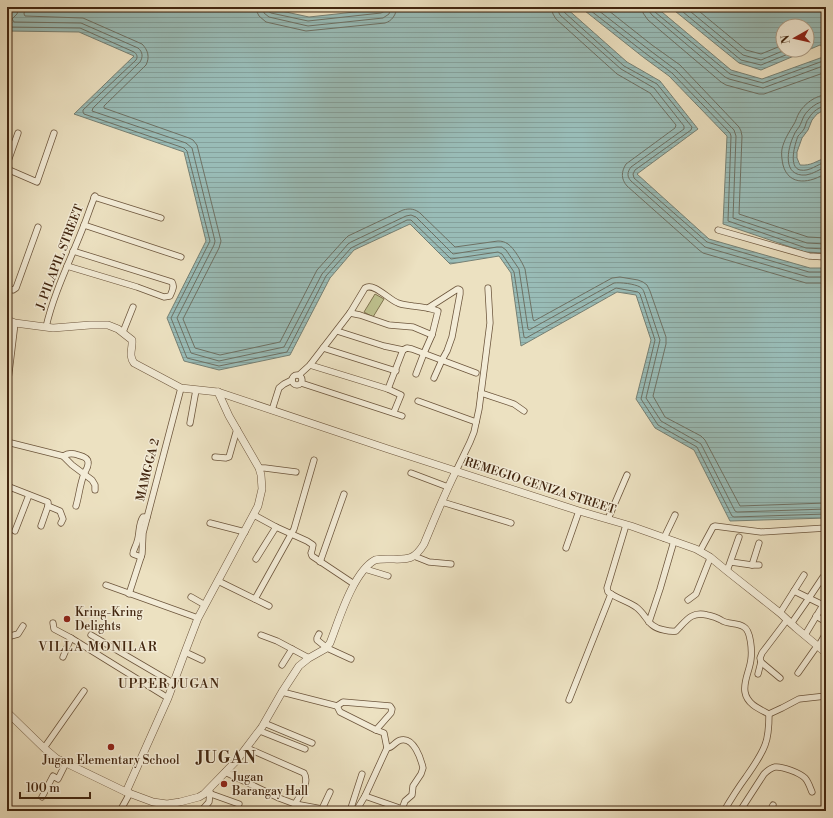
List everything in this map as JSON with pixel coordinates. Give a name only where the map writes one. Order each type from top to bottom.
[{"type":"street","points":[[7,164],[18,133]]},
{"type":"street","points":[[7,169],[37,182],[54,133]]},
{"type":"street","name":"J. PILAPIL STREET","points":[[46,327],[49,312],[95,196],[161,218]]},
{"type":"street","points":[[84,225],[182,257]]},
{"type":"street","points":[[7,288],[13,290],[16,288],[38,227]]},
{"type":"street","points":[[718,230],[809,256],[826,257]]},
{"type":"street","points":[[67,266],[137,287],[164,297],[170,296],[174,287],[172,282],[73,250]]},
{"type":"street","points":[[272,410],[279,388],[292,380],[292,377],[299,375],[310,365],[350,313],[366,286],[381,292],[397,303],[438,311]]},
{"type":"street","points":[[7,712],[57,759],[128,793],[153,802],[167,804],[198,797],[210,791],[260,731],[282,692],[299,666],[309,658],[327,648],[349,594],[365,569],[377,560],[408,559],[420,551],[424,544],[448,487],[470,442],[476,422],[490,323],[488,288]]},
{"type":"street","points":[[428,308],[456,290],[460,290],[452,337],[434,378]]},
{"type":"street","points":[[416,374],[432,335],[441,300]]},
{"type":"street","points":[[123,332],[133,307]]},
{"type":"street","points":[[350,313],[389,325],[413,327],[432,335]]},
{"type":"street","points":[[7,320],[15,323],[53,328],[97,324],[111,326],[123,332],[132,340],[130,354],[134,363],[181,388],[218,392],[259,468],[261,475],[262,489],[258,506],[198,618],[168,698],[120,811]]},
{"type":"street","points":[[7,389],[15,323]]},
{"type":"street","points":[[337,330],[384,346],[403,350],[407,348],[424,353],[476,373]]},
{"type":"street","points":[[323,348],[396,372]]},
{"type":"street","points":[[388,390],[403,350]]},
{"type":"street","points":[[310,365],[401,395],[394,412]]},
{"type":"street","points":[[299,375],[302,378],[301,383]]},
{"type":"street","points":[[292,380],[296,385],[301,383],[394,412],[402,416]]},
{"type":"street","name":"MAMGGA 2","points":[[129,594],[142,554],[143,533],[181,388]]},
{"type":"street","points":[[190,423],[196,390]]},
{"type":"street","name":"REMEGIO GENIZA STREET","points":[[218,392],[456,471],[608,519],[700,551],[727,570],[826,653]]},
{"type":"street","points":[[481,393],[514,404],[524,411]]},
{"type":"street","points":[[418,402],[476,422]]},
{"type":"street","points":[[215,457],[229,457],[237,429]]},
{"type":"street","points":[[7,442],[63,456],[92,480],[96,485],[95,490]]},
{"type":"street","points":[[63,456],[72,453],[87,459],[88,463],[76,506]]},
{"type":"street","points":[[255,599],[291,535],[314,460]]},
{"type":"street","points":[[259,468],[296,472]]},
{"type":"street","points":[[411,473],[448,487]]},
{"type":"street","points":[[608,519],[627,475]]},
{"type":"street","points":[[7,486],[48,502],[41,526]]},
{"type":"street","points":[[320,562],[344,494]]},
{"type":"street","points":[[15,531],[28,495]]},
{"type":"street","points":[[442,502],[511,523]]},
{"type":"street","points":[[48,506],[60,511],[63,519],[62,523]]},
{"type":"street","points":[[566,548],[579,511]]},
{"type":"street","points":[[254,515],[313,545],[311,555],[354,584]]},
{"type":"street","points":[[664,538],[675,515]]},
{"type":"street","points":[[141,557],[133,554],[132,552],[137,542],[141,520],[143,517],[147,517]]},
{"type":"street","points":[[210,523],[245,532]]},
{"type":"street","points":[[626,525],[607,588],[611,594],[635,607],[644,614],[654,627],[658,629],[674,631],[689,618],[698,614],[714,616],[727,624],[743,626],[746,628],[749,636],[751,659],[745,691],[754,707],[769,714],[799,699],[826,696]]},
{"type":"street","points":[[700,551],[713,527],[715,526],[762,532],[826,528]]},
{"type":"street","points":[[256,559],[276,527]]},
{"type":"street","points":[[727,570],[739,537]]},
{"type":"street","points":[[649,622],[674,541]]},
{"type":"street","points":[[752,565],[759,544]]},
{"type":"street","points":[[414,556],[429,562],[451,564]]},
{"type":"street","points":[[688,600],[696,594],[710,557]]},
{"type":"street","points":[[731,562],[759,565]]},
{"type":"street","points":[[365,569],[388,576]]},
{"type":"street","points":[[780,614],[804,575]]},
{"type":"street","points":[[758,674],[762,653],[809,598],[823,577]]},
{"type":"street","points":[[218,581],[269,606]]},
{"type":"street","points":[[106,585],[198,618]]},
{"type":"street","points":[[794,590],[809,598],[824,603],[805,635]]},
{"type":"street","points":[[569,700],[611,594]]},
{"type":"street","points":[[191,597],[205,605]]},
{"type":"street","points":[[816,616],[826,622]]},
{"type":"street","points":[[52,623],[54,628],[168,698]]},
{"type":"street","points":[[7,637],[18,634],[23,626]]},
{"type":"street","points":[[798,673],[826,633]]},
{"type":"street","points":[[319,634],[316,638],[317,640],[327,648],[351,659]]},
{"type":"street","points":[[91,635],[173,683]]},
{"type":"street","points":[[261,635],[309,658]]},
{"type":"street","points":[[63,658],[71,638]]},
{"type":"street","points":[[282,665],[292,649]]},
{"type":"street","points":[[184,652],[202,660]]},
{"type":"street","points":[[761,662],[780,678]]},
{"type":"street","points":[[44,748],[84,691]]},
{"type":"street","points":[[282,692],[337,706],[343,702],[390,706],[392,709],[391,713],[376,730]]},
{"type":"street","points":[[337,706],[340,712],[384,733],[387,748],[365,796],[356,811]]},
{"type":"street","points":[[724,811],[763,750],[767,737],[769,714]]},
{"type":"street","points":[[264,723],[312,743]]},
{"type":"street","points":[[260,731],[305,749]]},
{"type":"street","points":[[387,748],[391,748],[399,740],[405,740],[411,743],[420,757],[423,768],[412,788],[412,795],[405,801],[402,809]]},
{"type":"street","points":[[247,748],[304,773],[306,776],[305,784],[295,804]]},
{"type":"street","points":[[42,797],[53,776],[58,779],[66,763]]},
{"type":"street","points":[[740,811],[764,774],[769,769],[775,767],[782,767],[801,774],[806,779],[812,792]]},
{"type":"street","points":[[225,772],[295,804],[333,811]]},
{"type":"street","points":[[350,811],[362,774]]},
{"type":"street","points":[[210,791],[239,804]]},
{"type":"street","points":[[201,811],[209,802],[210,791]]},
{"type":"street","points":[[322,810],[330,792]]},
{"type":"street","points":[[365,796],[408,811]]},
{"type":"street","points":[[770,811],[773,805]]},
{"type":"street","points":[[98,811],[103,811]]},
{"type":"street","points":[[669,811],[677,811]]},
{"type":"green space","points":[[375,294],[384,299],[373,317],[364,312]]},
{"type":"water","points":[[10,7],[263,7],[309,17],[400,7],[565,7],[627,62],[660,81],[698,129],[637,174],[709,239],[810,268],[826,268],[826,518],[730,521],[694,450],[655,428],[636,399],[651,340],[636,295],[617,292],[521,346],[511,273],[499,256],[450,264],[410,224],[354,250],[330,278],[290,355],[219,370],[184,361],[167,318],[206,241],[184,152],[74,114],[134,56],[79,32],[7,31],[7,15]]},
{"type":"water","points":[[580,7],[656,7],[731,70],[762,79],[823,57],[826,58],[826,109],[817,114],[812,120],[808,130],[802,138],[797,152],[797,158],[800,165],[804,165],[826,158],[826,253],[805,252],[723,224],[727,136],[669,76]]},
{"type":"water","points":[[670,7],[826,7],[826,48],[820,45],[815,47],[815,18],[775,18],[775,58],[789,58],[761,70],[739,63]]},
{"type":"place","name":"Kring-Kring Delights","points":[[67,619]]},
{"type":"place","name":"Jugan Elementary School","points":[[111,747]]},
{"type":"place","name":"Jugan Barangay Hall","points":[[224,784]]},
{"type":"district","name":"VILLA MONILAR","points":[[98,647]]},
{"type":"district","name":"UPPER JUGAN","points":[[169,684]]},
{"type":"district","name":"JUGAN","points":[[227,758]]}]
